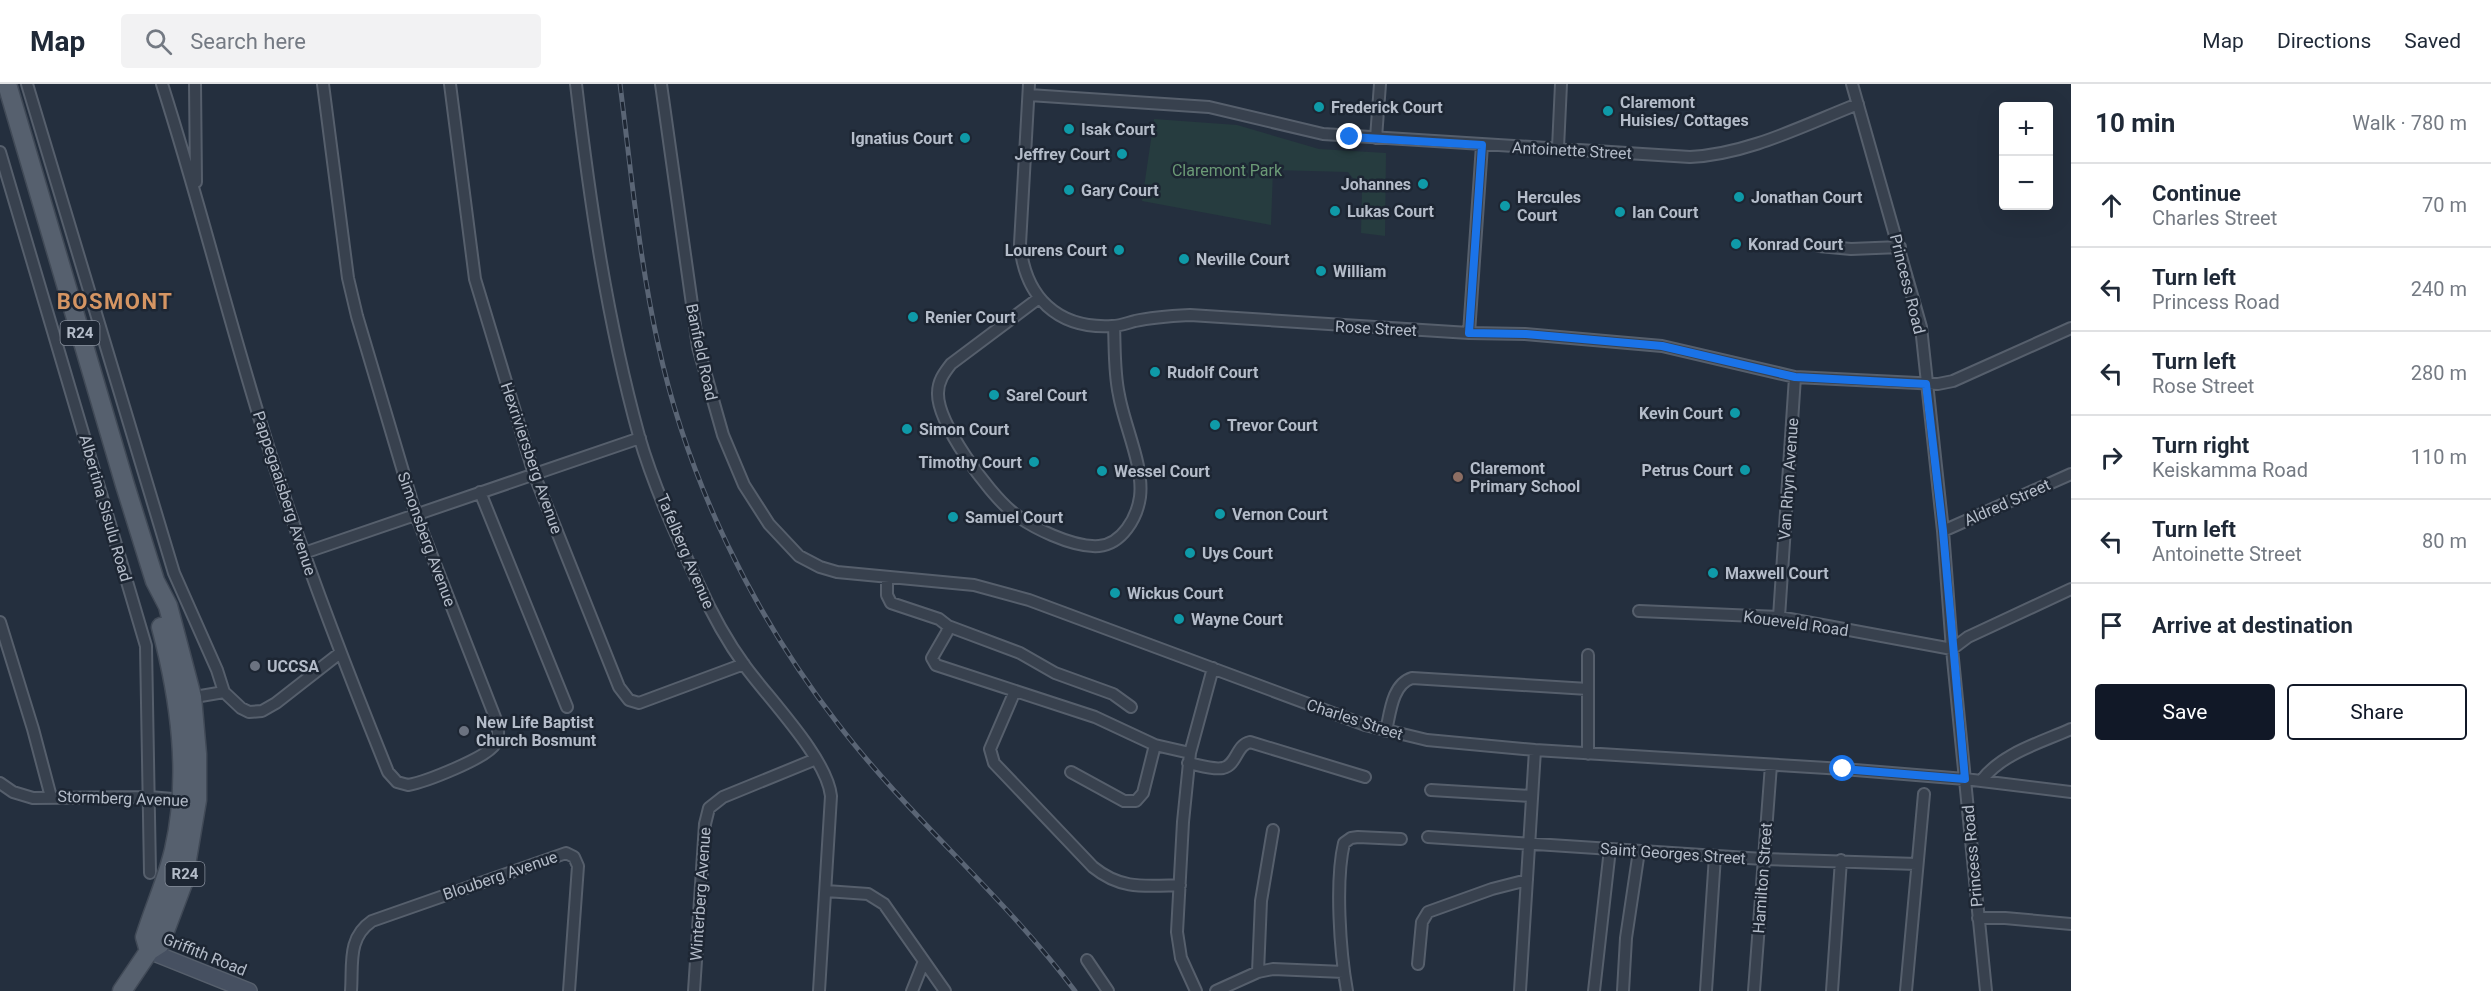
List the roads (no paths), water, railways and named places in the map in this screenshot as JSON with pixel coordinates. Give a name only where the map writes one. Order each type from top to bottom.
[{"type":"main road","name":"Albertina Sisulu Road","points":[[7,84],[154,581],[168,606],[185,699],[182,754],[189,800],[145,937],[148,951],[122,991]]},
{"type":"street","points":[[27,84],[174,573],[224,692],[241,708],[249,712],[262,711],[276,703],[340,653]]},
{"type":"street","name":"Pappegaaisberg Avenue","points":[[162,84],[275,469],[340,653]]},
{"type":"street","name":"Pappegaaisberg Avenue","points":[[195,84],[196,194]]},
{"type":"street","name":"Simonsberg Avenue","points":[[323,84],[351,293],[416,515],[498,725],[496,743],[479,757],[416,783],[408,785],[397,782],[388,772],[340,653]]},
{"type":"street","name":"Hexriviersberg Avenue","points":[[450,84],[475,279],[534,474],[605,657],[624,696],[639,703],[744,664]]},
{"type":"street","name":"Tafelberg Avenue","points":[[576,84],[598,252],[640,438],[699,586],[744,664],[827,777],[831,796],[819,991]]},
{"type":"street","name":"Banfield Road","points":[[661,84],[698,347],[723,435],[744,485],[781,539],[808,562],[837,572]]},
{"type":"street","points":[[1376,138],[1380,84]]},
{"type":"street","points":[[1558,148],[1561,84]]},
{"type":"street","name":"Princess Road","points":[[1852,84],[1919,313],[1943,531],[1952,649],[1986,991]]},
{"type":"street","name":"Antoinette Street","points":[[1029,89],[1209,107],[1303,131],[1376,138],[1674,156],[1706,156],[1752,145],[1858,104]]},
{"type":"street","name":"Rose Street","points":[[1029,89],[1020,244],[1022,262],[1028,280],[1040,298],[1050,310],[1064,320],[1096,326],[1114,326],[1167,316],[1190,315],[1469,333],[1526,334],[1662,346],[1795,377],[1926,384],[1953,381],[2071,327]]},
{"type":"street","points":[[1469,333],[1482,145]]},
{"type":"street","name":"Albertina Sisulu Road","points":[[0,152],[146,646],[148,656],[150,873]]},
{"type":"street","points":[[1819,246],[1869,250],[1900,248]]},
{"type":"street","points":[[1040,298],[951,364],[941,377],[938,392],[939,408],[955,439],[1009,510],[1025,522],[1044,531],[1083,544],[1098,546],[1107,544],[1123,533],[1130,524],[1140,496],[1139,477],[1118,393],[1114,326]]},
{"type":"street","name":"Van Rhyn Avenue","points":[[1779,617],[1795,377]]},
{"type":"street","points":[[303,553],[640,438]]},
{"type":"street","name":"Aldred Street","points":[[1943,531],[2071,474]]},
{"type":"street","points":[[480,492],[567,707]]},
{"type":"street","name":"Charles Street","points":[[837,572],[964,583],[1002,592],[1386,731],[1427,740],[1588,754],[1965,779],[2071,792]]},
{"type":"street","points":[[886,577],[887,595],[891,603],[939,619],[948,626],[1020,652],[1055,673],[1113,694],[1131,707]]},
{"type":"street","points":[[1952,649],[1968,637],[2071,589]]},
{"type":"street","name":"Koueveld Road","points":[[1639,611],[1779,617],[1952,649]]},
{"type":"street","name":"Stormberg Avenue","points":[[0,622],[51,797],[149,797],[189,800]]},
{"type":"street","points":[[948,626],[932,658],[933,663],[1095,717],[1155,746],[1222,768],[1230,764],[1241,747],[1250,742],[1365,777]]},
{"type":"street","points":[[1588,655],[1588,754]]},
{"type":"street","points":[[1196,991],[1185,971],[1178,947],[1180,885],[1189,758],[1213,668]]},
{"type":"street","points":[[1386,731],[1398,690],[1407,680],[1413,678],[1588,689]]},
{"type":"street","points":[[185,699],[224,692]]},
{"type":"street","points":[[1015,692],[990,749],[994,763],[1093,867],[1111,880],[1131,885],[1180,885]]},
{"type":"street","points":[[1981,781],[1988,772],[2005,759],[2071,729]]},
{"type":"street","points":[[1071,772],[1124,801],[1136,801],[1143,793],[1155,746]]},
{"type":"street","points":[[1520,991],[1534,750]]},
{"type":"street","name":"Winterberg Avenue","points":[[694,991],[705,824],[709,808],[723,797],[816,759]]},
{"type":"street","name":"Hamilton Street","points":[[1754,991],[1771,765]]},
{"type":"street","points":[[0,783],[21,796],[51,797]]},
{"type":"street","points":[[1431,790],[1532,796]]},
{"type":"street","points":[[1906,991],[1924,794]]},
{"type":"street","points":[[1258,972],[1261,901],[1273,830]]},
{"type":"street","points":[[1347,991],[1344,972],[1341,890],[1344,843],[1352,837],[1401,839]]},
{"type":"street","name":"Saint Georges Street","points":[[1428,837],[1763,859],[1917,864]]},
{"type":"street","points":[[1594,991],[1610,849]]},
{"type":"street","points":[[1623,991],[1626,938],[1639,851]]},
{"type":"street","name":"Blouberg Avenue","points":[[351,991],[355,939],[362,928],[372,921],[566,853],[574,857],[578,866],[569,991]]},
{"type":"street","points":[[1706,991],[1715,856]]},
{"type":"street","points":[[1832,991],[1842,860]]},
{"type":"street","points":[[1418,964],[1422,922],[1428,912],[1492,889],[1527,880]]},
{"type":"street","points":[[826,891],[861,892],[884,904],[945,991]]},
{"type":"street","points":[[1978,918],[2071,924]]},
{"type":"street","name":"Griffith Road","points":[[148,951],[249,991]]},
{"type":"street","points":[[1087,960],[1108,991]]},
{"type":"street","points":[[912,991],[924,962]]},
{"type":"street","points":[[1216,991],[1258,972],[1273,969],[1344,972]]},
{"type":"railway","points":[[620,84],[641,247],[658,344],[687,446],[705,495],[727,544],[778,637],[838,724],[866,759],[1018,923],[1075,991]]},
{"type":"place","name":"Frederick Court","points":[[1319,107]]},
{"type":"place","name":"Claremont Huisies/ Cottages","points":[[1608,111]]},
{"type":"place","name":"Isak Court","points":[[1069,129]]},
{"type":"place","name":"Ignatius Court","points":[[965,138]]},
{"type":"place","name":"Jeffrey Court","points":[[1122,154]]},
{"type":"place","name":"Johannes","points":[[1423,184]]},
{"type":"place","name":"Gary Court","points":[[1069,190]]},
{"type":"place","name":"Jonathan Court","points":[[1739,197]]},
{"type":"place","name":"Hercules Court","points":[[1505,206]]},
{"type":"place","name":"Lukas Court","points":[[1335,211]]},
{"type":"place","name":"Ian Court","points":[[1620,212]]},
{"type":"place","name":"Konrad Court","points":[[1736,244]]},
{"type":"place","name":"Lourens Court","points":[[1119,250]]},
{"type":"place","name":"Neville Court","points":[[1184,259]]},
{"type":"place","name":"William","points":[[1321,271]]},
{"type":"place","name":"Renier Court","points":[[913,317]]},
{"type":"place","name":"Rudolf Court","points":[[1155,372]]},
{"type":"place","name":"Sarel Court","points":[[994,395]]},
{"type":"place","name":"Kevin Court","points":[[1735,413]]},
{"type":"place","name":"Trevor Court","points":[[1215,425]]},
{"type":"place","name":"Simon Court","points":[[907,429]]},
{"type":"place","name":"Timothy Court","points":[[1034,462]]},
{"type":"place","name":"Petrus Court","points":[[1745,470]]},
{"type":"place","name":"Wessel Court","points":[[1102,471]]},
{"type":"place","name":"Claremont Primary School","points":[[1458,477]]},
{"type":"place","name":"Vernon Court","points":[[1220,514]]},
{"type":"place","name":"Samuel Court","points":[[953,517]]},
{"type":"place","name":"Uys Court","points":[[1190,553]]},
{"type":"place","name":"Maxwell Court","points":[[1713,573]]},
{"type":"place","name":"Wickus Court","points":[[1115,593]]},
{"type":"place","name":"Wayne Court","points":[[1179,619]]},
{"type":"place","name":"UCCSA","points":[[255,666]]},
{"type":"place","name":"New Life Baptist Church Bosmunt","points":[[464,731]]},
{"type":"district","name":"BOSMONT","points":[[115,301]]},
{"type":"park label","name":"Claremont Park","points":[[1227,170]]}]
